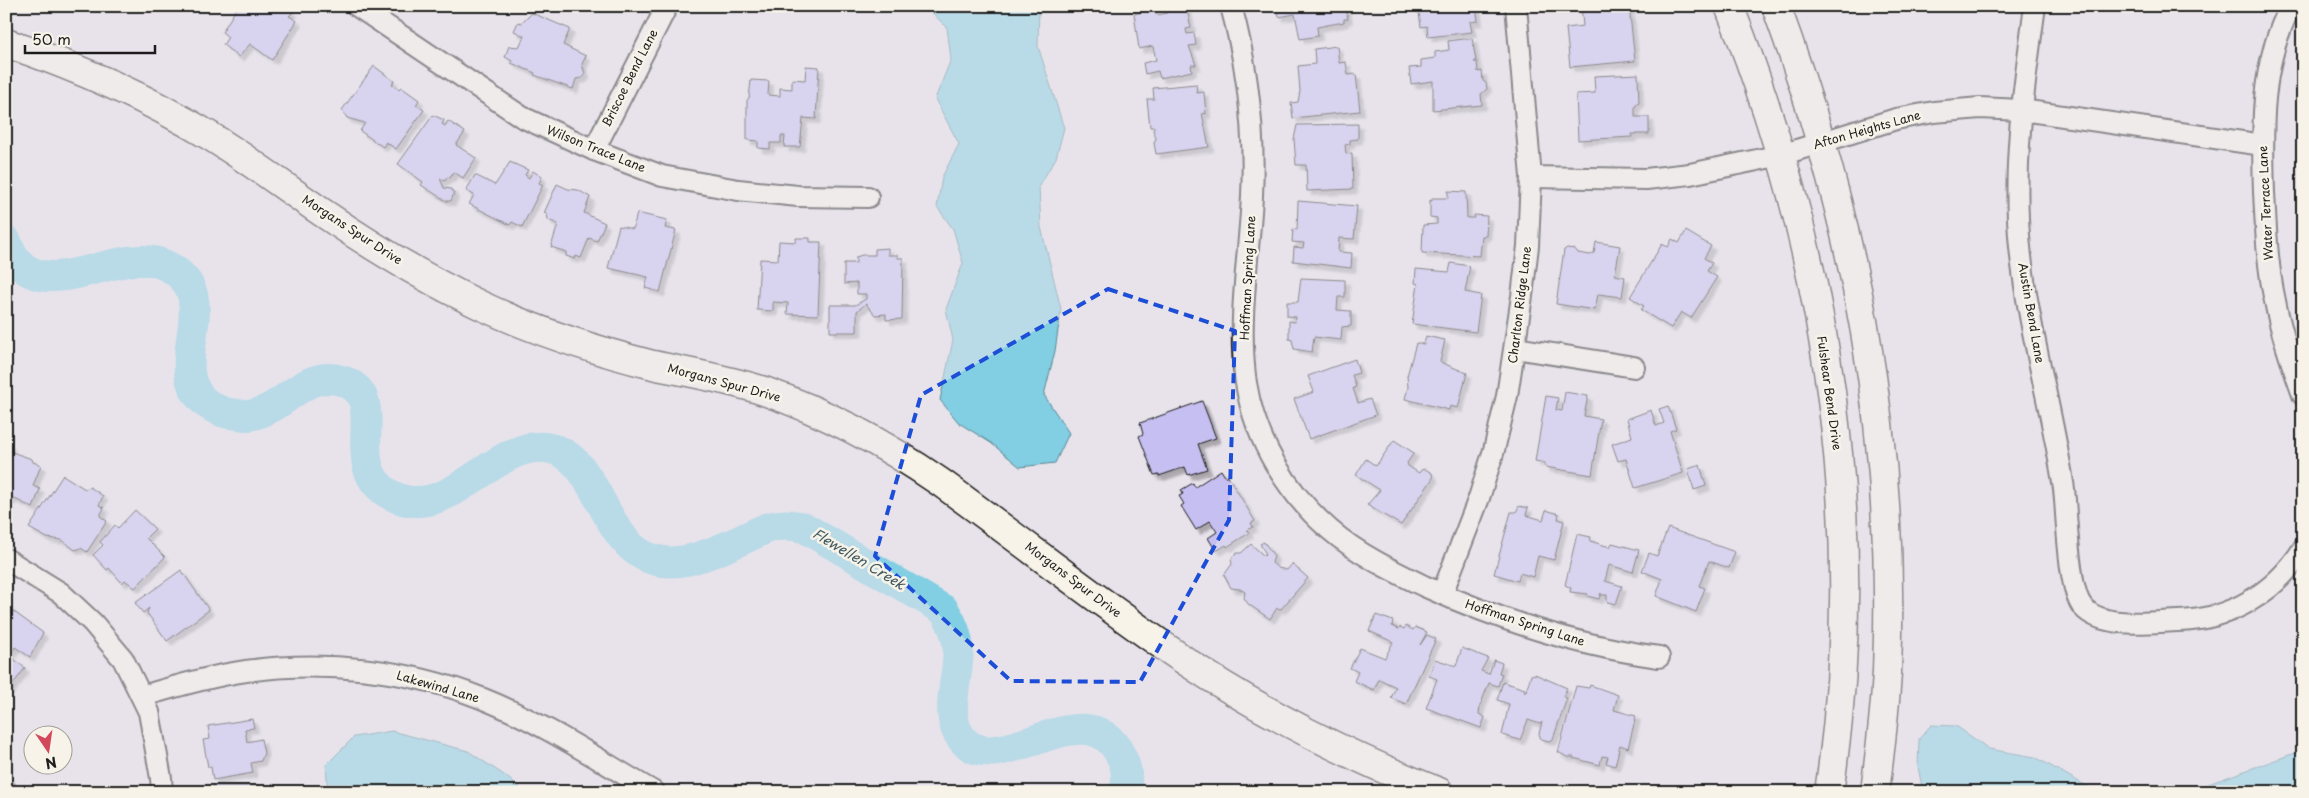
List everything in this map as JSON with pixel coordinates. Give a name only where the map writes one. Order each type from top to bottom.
[{"type":"street","name":"Wilson Trace Lane","points":[[357,6],[522,117],[594,150],[662,176],[738,190],[798,196],[868,197]]},
{"type":"street","name":"Briscoe Bend Lane","points":[[594,150],[667,6]]},
{"type":"street","name":"Hoffman Spring Lane","points":[[1232,6],[1248,92],[1253,146],[1243,329],[1246,382],[1256,422],[1271,459],[1298,498],[1330,530],[1370,559],[1442,594],[1497,616],[1615,651],[1659,657]]},
{"type":"street","name":"Charlton Ridge Lane","points":[[1442,594],[1479,498],[1508,396],[1528,246],[1531,177],[1516,6]]},
{"type":"street","name":"Fulshear Bend Drive","points":[[1729,6],[1754,69],[1780,155],[1813,289],[1828,373],[1841,491],[1844,648],[1829,792]]},
{"type":"street","points":[[1776,6],[1806,88],[1822,143],[1863,310],[1871,356],[1883,456],[1887,540],[1888,628],[1884,719],[1875,792]]},
{"type":"street","name":"Austin Bend Lane","points":[[2035,6],[2021,110],[2018,210],[2023,269],[2063,485],[2074,592],[2081,605],[2089,613],[2103,620],[2118,622],[2194,621],[2219,615],[2242,605],[2268,590],[2290,568],[2303,550]]},
{"type":"street","name":"Water Terrace Lane","points":[[2290,7],[2277,40],[2268,72],[2262,145],[2270,274],[2283,334],[2303,395]]},
{"type":"street","name":"Morgans Spur Drive","points":[[6,43],[82,71],[122,89],[209,136],[390,256],[430,280],[483,306],[540,330],[592,348],[761,390],[809,407],[848,425],[899,454],[940,482],[1186,662],[1326,741],[1439,792]]},
{"type":"street","name":"Afton Heights Lane","points":[[1531,177],[1646,179],[1690,174],[1780,155],[1896,119],[1934,112],[1980,108],[2021,110],[2262,145]]},
{"type":"street","points":[[1515,348],[1634,367]]},
{"type":"street","points":[[6,559],[61,593],[94,623],[123,660],[143,696],[149,712],[162,778],[162,792]]},
{"type":"street","name":"Lakewind Lane","points":[[143,696],[217,676],[268,669],[326,667],[388,673],[418,679],[480,697],[518,714],[654,792]]},
{"type":"highlighted area","points":[[1108,289],[1235,331],[1229,520],[1140,682],[1011,681],[875,556],[921,395]]},
{"type":"water","points":[[926,6],[1039,6],[1038,46],[1064,128],[1056,158],[1039,186],[1041,227],[1061,309],[1055,351],[1044,395],[1069,433],[1055,463],[1020,467],[991,443],[959,423],[940,400],[953,340],[946,309],[963,263],[953,229],[937,207],[942,177],[959,144],[935,99],[951,59],[947,28]]},
{"type":"water","points":[[1931,725],[1956,726],[1989,749],[2035,757],[2090,788],[2142,792],[1923,792],[1918,767],[1919,739]]},
{"type":"water","points":[[392,731],[468,751],[507,777],[524,792],[328,792],[326,765],[354,737]]},
{"type":"water","points":[[2303,751],[2303,792],[2186,792],[2289,755]]},
{"type":"building","points":[[238,6],[284,6],[293,12],[289,16],[297,21],[272,60],[250,44],[239,57],[223,45],[228,37],[222,32]]},
{"type":"building","points":[[1165,6],[1185,6],[1191,28],[1186,29],[1187,34],[1194,33],[1196,45],[1189,46],[1196,65],[1191,65],[1192,71],[1160,78],[1158,71],[1145,74],[1143,63],[1156,60],[1153,46],[1139,49],[1134,14],[1153,9],[1157,15],[1167,13]]},
{"type":"building","points":[[1277,6],[1345,6],[1348,19],[1344,19],[1344,22],[1317,27],[1318,36],[1300,39],[1295,14],[1279,17]]},
{"type":"building","points":[[1418,6],[1476,6],[1478,21],[1470,22],[1472,32],[1428,37],[1427,26],[1421,27]]},
{"type":"building","points":[[1581,6],[1629,6],[1635,61],[1570,67],[1566,28],[1583,26]]},
{"type":"building","points":[[532,13],[570,29],[563,45],[586,56],[582,64],[585,74],[582,78],[576,79],[573,89],[534,75],[535,73],[511,63],[512,61],[505,57],[509,46],[519,47],[524,36],[514,31],[518,22],[522,23]]},
{"type":"building","points":[[1472,38],[1476,61],[1474,62],[1477,62],[1478,72],[1482,71],[1483,81],[1486,83],[1487,89],[1481,94],[1482,105],[1433,110],[1433,81],[1411,84],[1409,68],[1421,67],[1421,60],[1435,58],[1435,52],[1449,50],[1448,41]]},
{"type":"building","points":[[1337,46],[1339,63],[1346,62],[1348,75],[1356,74],[1360,111],[1293,118],[1291,103],[1298,102],[1300,91],[1298,66],[1315,64],[1314,49]]},
{"type":"building","points":[[374,66],[394,81],[392,84],[399,89],[401,87],[419,100],[416,105],[424,110],[396,149],[386,142],[383,147],[360,131],[365,123],[347,118],[342,110]]},
{"type":"building","points":[[806,66],[819,67],[816,119],[803,118],[800,147],[784,147],[785,136],[781,136],[781,143],[770,143],[770,149],[758,148],[758,141],[747,140],[747,100],[749,98],[751,80],[769,81],[768,95],[780,96],[780,88],[792,89],[792,79],[805,80]]},
{"type":"building","points":[[1638,74],[1639,103],[1635,106],[1635,117],[1649,117],[1649,134],[1632,134],[1632,137],[1578,140],[1576,94],[1595,93],[1594,76]]},
{"type":"building","points":[[1196,84],[1197,93],[1204,92],[1206,114],[1202,113],[1209,147],[1156,154],[1154,143],[1156,138],[1153,130],[1155,127],[1150,127],[1147,99],[1154,99],[1153,88]]},
{"type":"building","points":[[433,115],[444,120],[442,124],[445,126],[448,121],[465,132],[456,145],[476,158],[463,178],[454,172],[445,181],[440,178],[444,188],[451,189],[454,193],[451,201],[446,201],[421,185],[423,182],[398,164]]},
{"type":"building","points":[[1358,124],[1358,139],[1350,140],[1350,144],[1345,145],[1346,154],[1352,153],[1353,189],[1307,191],[1306,165],[1296,165],[1294,139],[1297,125]]},
{"type":"building","points":[[510,162],[528,170],[525,175],[529,178],[533,171],[542,177],[539,183],[543,185],[522,227],[512,222],[510,225],[469,204],[474,195],[466,191],[475,175],[495,185]]},
{"type":"building","points":[[557,184],[568,189],[578,190],[590,197],[584,213],[605,223],[597,241],[589,238],[581,258],[576,256],[575,259],[566,256],[566,252],[551,247],[558,224],[548,220],[547,214],[544,213]]},
{"type":"building","points":[[1448,191],[1466,192],[1467,218],[1474,218],[1474,215],[1487,216],[1486,236],[1482,236],[1480,256],[1422,253],[1423,225],[1437,224],[1437,218],[1430,217],[1430,200],[1432,201],[1432,198],[1448,198]]},
{"type":"building","points":[[1298,201],[1357,206],[1354,239],[1339,238],[1338,252],[1352,253],[1351,268],[1293,261],[1294,247],[1303,248],[1304,243],[1292,242],[1293,229],[1297,230]]},
{"type":"building","points":[[637,213],[667,220],[665,228],[676,230],[660,292],[645,288],[648,277],[608,268],[619,226],[633,229]]},
{"type":"building","points":[[1686,231],[1711,246],[1704,258],[1712,263],[1707,271],[1717,277],[1691,318],[1681,312],[1671,328],[1641,310],[1644,306],[1630,297],[1662,244],[1668,247],[1672,239],[1679,243]]},
{"type":"building","points":[[796,238],[810,238],[810,242],[821,242],[818,315],[787,314],[788,303],[773,302],[773,311],[757,310],[760,259],[778,260],[779,241],[796,242]]},
{"type":"building","points":[[1596,242],[1620,246],[1615,275],[1625,277],[1622,297],[1598,294],[1595,310],[1556,304],[1564,250],[1567,248],[1575,249],[1578,253],[1590,255],[1594,253]]},
{"type":"building","points":[[888,248],[888,255],[898,255],[898,258],[903,258],[902,319],[886,320],[886,314],[875,315],[866,304],[857,311],[857,332],[830,332],[830,305],[855,305],[866,299],[866,294],[857,294],[857,283],[844,284],[844,263],[856,263],[856,257],[875,255],[875,249]]},
{"type":"building","points":[[1451,263],[1470,266],[1465,292],[1481,295],[1476,332],[1412,324],[1418,284],[1415,283],[1416,269],[1449,272]]},
{"type":"building","points":[[1301,278],[1345,280],[1345,297],[1338,297],[1337,310],[1351,311],[1351,326],[1342,327],[1341,340],[1314,337],[1312,352],[1294,349],[1292,340],[1289,339],[1289,321],[1295,322],[1296,317],[1287,316],[1287,302],[1298,302]]},
{"type":"building","points":[[1426,336],[1445,340],[1440,362],[1467,373],[1458,408],[1450,406],[1449,410],[1405,399],[1408,387],[1407,376],[1416,343],[1424,344]]},
{"type":"building","points":[[1355,359],[1359,373],[1352,375],[1356,387],[1353,388],[1358,403],[1370,399],[1376,415],[1309,439],[1294,399],[1314,392],[1308,376]]},
{"type":"building","points":[[1565,392],[1588,396],[1584,416],[1601,419],[1592,475],[1545,467],[1545,463],[1535,461],[1546,396],[1558,398],[1556,410],[1562,411]]},
{"type":"building","points":[[1202,401],[1216,438],[1198,444],[1207,469],[1188,475],[1185,467],[1159,476],[1159,474],[1154,475],[1139,436],[1143,434],[1140,423]]},
{"type":"building","points":[[1668,406],[1676,429],[1670,431],[1683,473],[1635,488],[1626,459],[1618,461],[1612,444],[1632,437],[1627,419],[1651,410],[1656,426],[1664,423],[1659,409]]},
{"type":"building","points":[[1394,440],[1414,453],[1407,463],[1408,466],[1419,473],[1425,469],[1432,473],[1433,478],[1401,525],[1367,505],[1380,490],[1356,475],[1366,459],[1376,466]]},
{"type":"building","points":[[6,444],[11,446],[9,451],[32,459],[33,462],[41,465],[33,486],[40,489],[33,508],[13,498],[11,500],[6,499]]},
{"type":"building","points":[[1700,465],[1706,486],[1694,490],[1688,469]]},
{"type":"building","points":[[1221,470],[1226,478],[1228,476],[1255,521],[1251,523],[1253,527],[1247,530],[1249,533],[1227,547],[1226,545],[1216,551],[1208,538],[1217,532],[1210,521],[1196,530],[1181,506],[1184,504],[1179,496],[1183,494],[1181,490],[1193,483],[1195,487]]},
{"type":"building","points":[[63,475],[85,489],[90,487],[103,496],[99,505],[104,508],[100,516],[107,521],[87,552],[81,548],[75,550],[62,540],[47,538],[29,528]]},
{"type":"building","points":[[1519,506],[1528,508],[1526,515],[1543,520],[1546,510],[1559,514],[1558,519],[1564,521],[1554,560],[1538,556],[1533,577],[1520,573],[1518,581],[1494,574],[1511,512],[1516,512]]},
{"type":"building","points":[[135,510],[155,529],[146,538],[165,557],[135,588],[125,580],[122,583],[109,568],[107,570],[93,555],[103,545],[100,542],[115,525],[118,528]]},
{"type":"building","points":[[1668,528],[1735,552],[1729,568],[1709,561],[1699,586],[1705,588],[1696,612],[1656,596],[1662,579],[1642,571],[1649,553],[1657,556]]},
{"type":"building","points":[[1577,534],[1591,537],[1590,541],[1610,547],[1612,543],[1639,550],[1633,572],[1609,565],[1605,581],[1622,586],[1616,604],[1607,602],[1607,595],[1601,595],[1601,593],[1599,599],[1587,596],[1588,594],[1570,592],[1571,588],[1565,585]]},
{"type":"building","points":[[1264,542],[1274,556],[1272,563],[1278,568],[1287,570],[1292,564],[1308,578],[1281,609],[1277,608],[1270,619],[1248,604],[1244,598],[1245,592],[1240,589],[1231,588],[1224,575],[1232,564],[1231,559],[1251,544],[1264,556],[1266,554],[1260,544]]},
{"type":"building","points":[[181,570],[209,610],[167,641],[147,613],[149,608],[143,613],[135,603]]},
{"type":"building","points":[[6,606],[43,633],[30,657],[15,647],[10,656],[25,668],[8,691],[6,690]]},
{"type":"building","points":[[1376,615],[1393,621],[1392,626],[1399,629],[1400,627],[1404,629],[1406,626],[1413,630],[1415,627],[1427,632],[1420,645],[1427,635],[1436,639],[1406,704],[1391,698],[1396,687],[1379,679],[1374,690],[1354,681],[1358,672],[1350,668],[1360,648],[1385,658],[1393,642],[1369,631]]},
{"type":"building","points":[[1462,648],[1488,658],[1481,671],[1489,674],[1494,660],[1502,663],[1499,673],[1502,674],[1498,686],[1489,683],[1480,706],[1479,714],[1485,717],[1481,728],[1426,708],[1437,679],[1429,676],[1435,659],[1456,666]]},
{"type":"building","points":[[1535,674],[1567,688],[1563,697],[1567,698],[1553,739],[1549,741],[1541,739],[1539,734],[1542,722],[1540,724],[1528,720],[1520,740],[1502,735],[1509,704],[1497,700],[1503,682],[1526,691],[1531,675]]},
{"type":"building","points":[[1590,685],[1618,695],[1614,710],[1636,716],[1628,748],[1620,745],[1615,766],[1606,763],[1608,757],[1602,756],[1600,765],[1574,757],[1567,757],[1558,752],[1576,686],[1589,688]]},
{"type":"building","points":[[252,719],[254,728],[245,729],[247,742],[261,739],[264,753],[261,761],[251,763],[253,773],[213,780],[211,767],[208,767],[203,740],[210,739],[208,726]]},
{"type":"building","points":[[6,783],[15,783],[15,792],[6,792]]},
{"type":"building","points":[[213,786],[258,786],[258,790],[278,792],[213,792]]},
{"type":"waterway","name":"Flewellen Creek","points":[[6,241],[16,260],[30,272],[47,276],[66,275],[128,262],[147,261],[165,265],[184,278],[192,294],[194,312],[189,370],[194,387],[206,403],[220,411],[251,415],[275,405],[306,384],[330,378],[343,381],[357,390],[364,402],[368,467],[376,482],[391,495],[412,502],[432,499],[452,491],[508,456],[528,449],[548,448],[568,456],[583,472],[621,535],[638,552],[659,561],[688,560],[698,557],[767,528],[786,525],[805,528],[944,610],[957,637],[958,660],[953,698],[954,722],[958,733],[966,743],[982,750],[1002,750],[1045,736],[1067,731],[1088,730],[1106,737],[1121,756],[1127,774],[1124,792]]}]
